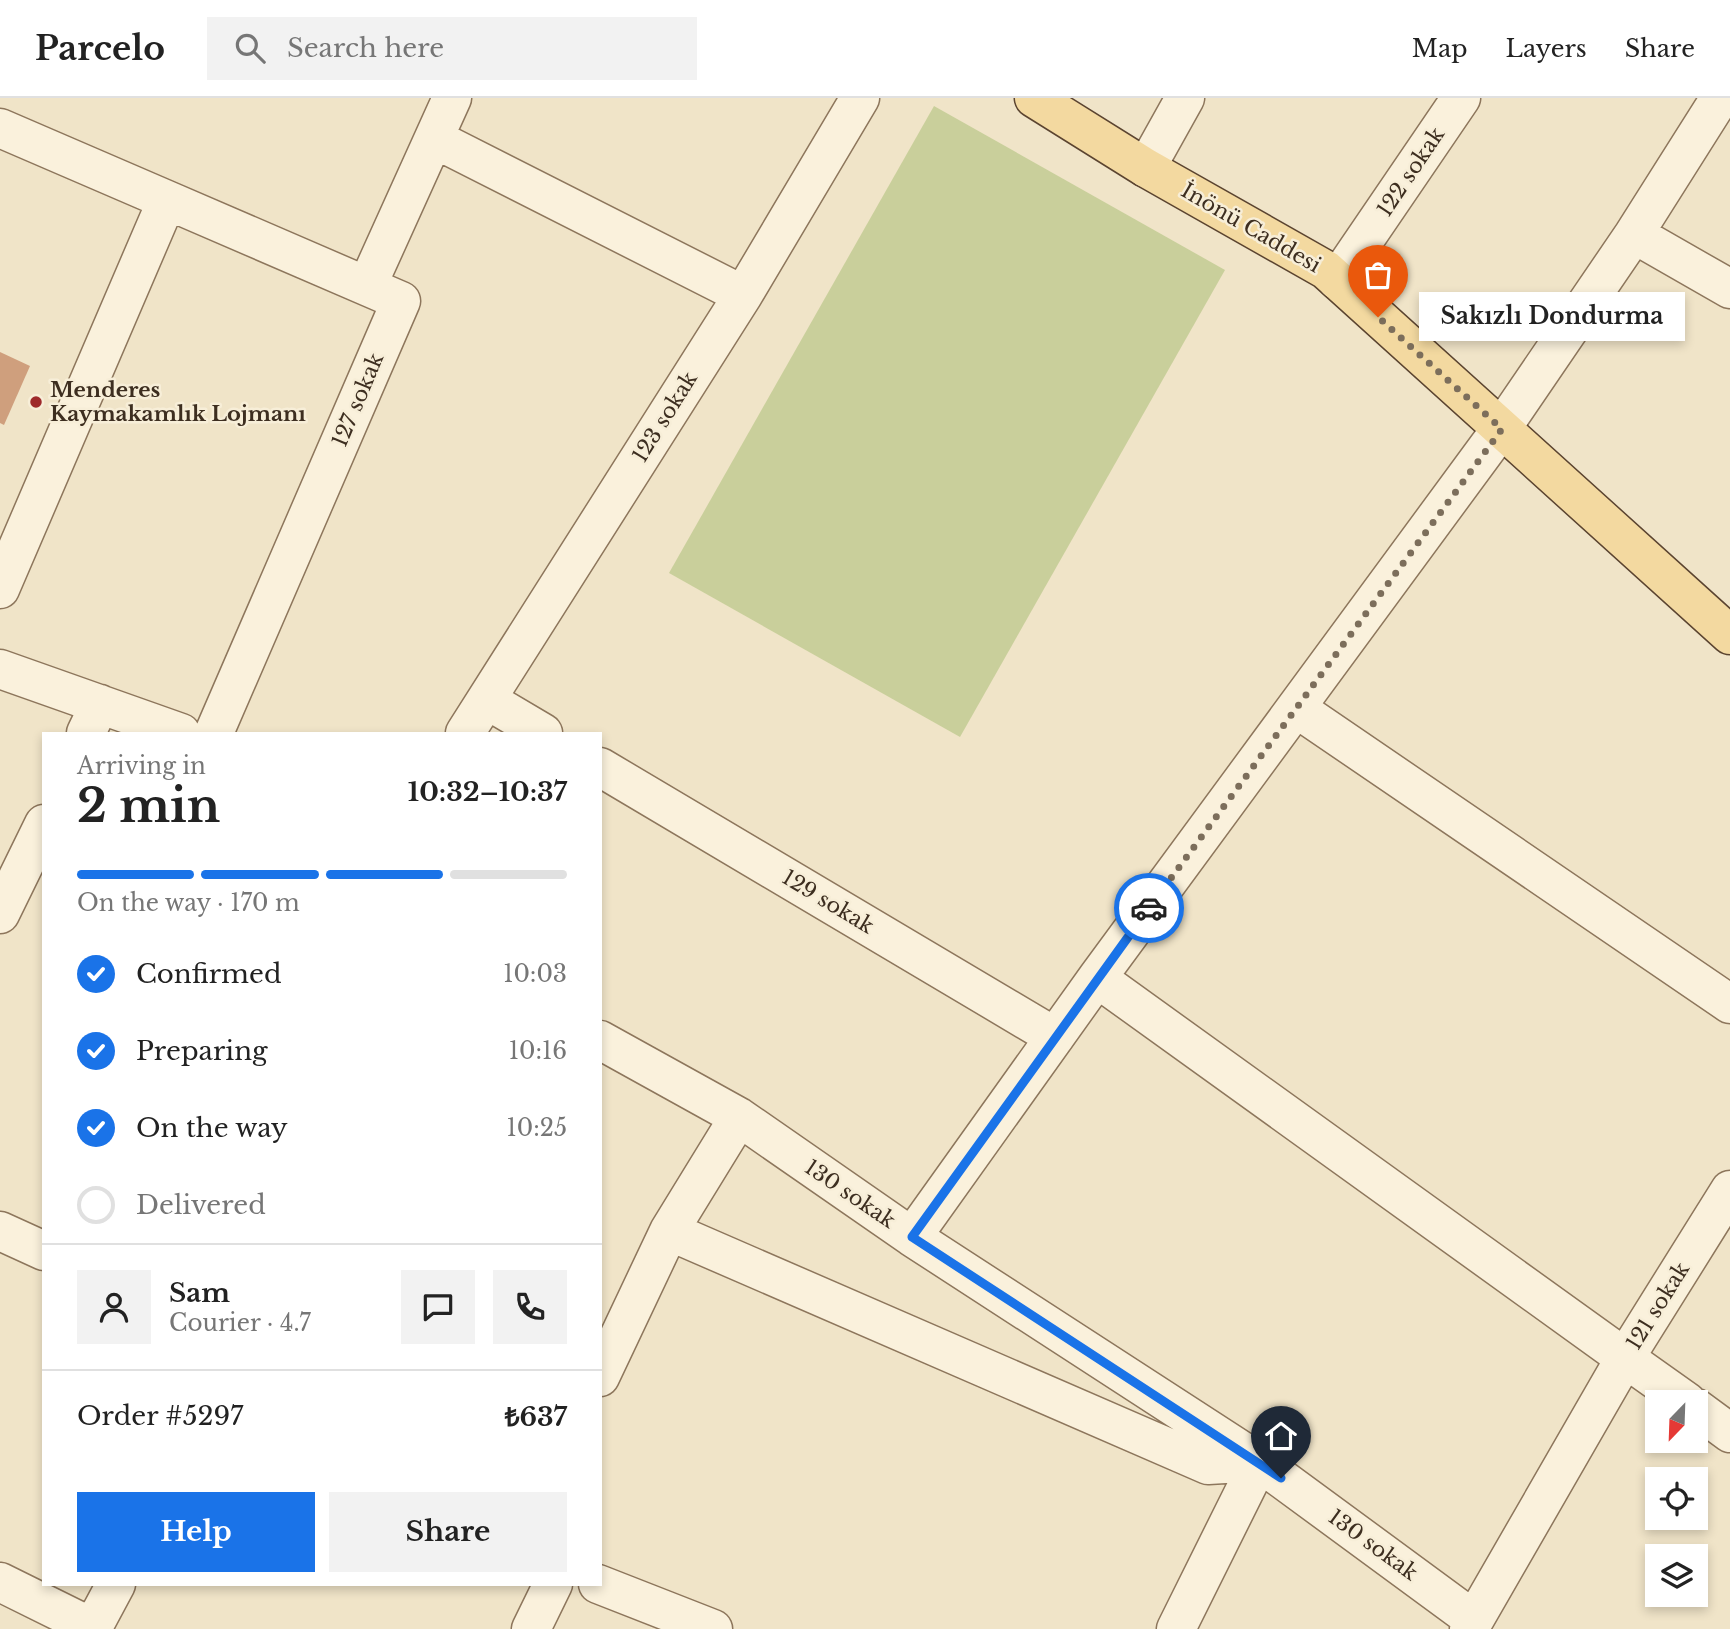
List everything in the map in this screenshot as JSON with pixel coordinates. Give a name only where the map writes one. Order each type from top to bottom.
[{"type":"main road","name":"İnönü Caddesi","points":[[1034,98],[1146,168],[1326,270],[1730,635]]},
{"type":"street","points":[[367,286],[452,98]]},
{"type":"street","name":"123 sokak","points":[[466,732],[743,295],[860,98]]},
{"type":"street","points":[[1146,168],[1185,98]]},
{"type":"street","name":"122 sokak","points":[[1337,280],[1461,98]]},
{"type":"street","points":[[912,1237],[1097,978],[1502,429],[1634,234],[1720,98]]},
{"type":"street","name":"127 sokak","points":[[0,128],[401,300],[214,732]]},
{"type":"street","points":[[435,139],[743,295]]},
{"type":"street","points":[[0,589],[167,200]]},
{"type":"street","points":[[1634,234],[1730,289]]},
{"type":"street","points":[[0,669],[93,719],[175,732]]},
{"type":"street","points":[[487,700],[540,732]]},
{"type":"street","points":[[1296,708],[1730,1004]]},
{"type":"street","name":"129 sokak","points":[[602,768],[1055,1037]]},
{"type":"street","points":[[0,914],[40,842]]},
{"type":"street","points":[[1097,978],[1625,1358],[1472,1624]]},
{"type":"street","name":"130 sokak","points":[[602,1041],[738,1117],[912,1237],[1259,1462],[1472,1624]]},
{"type":"street","points":[[602,1373],[669,1231],[738,1117]]},
{"type":"street","name":"121 sokak","points":[[1670,1390],[1625,1358],[1730,1190]]},
{"type":"street","points":[[0,1231],[42,1250]]},
{"type":"street","points":[[669,1231],[1208,1465],[1259,1462],[1176,1629]]},
{"type":"street","points":[[1708,1417],[1730,1433]]},
{"type":"street","points":[[9,1593],[93,1629],[115,1586]]},
{"type":"street","points":[[531,1629],[552,1586]]},
{"type":"street","points":[[602,1586],[703,1627]]},
{"type":"green space","points":[[934,106],[1225,270],[960,737],[669,573]]},
{"type":"building","name":"Menderes Kaymakamlık Lojmanı","points":[[0,352],[30,366],[4,425],[0,423]]},
{"type":"way so far","points":[[1149,908],[1502,429],[1378,317]]},
{"type":"place","name":"Sakızlı Dondurma","points":[[1378,317]]},
{"type":"place","name":"Menderes Kaymakamlık Lojmanı","points":[[36,402]]},
{"type":"route","points":[[1149,908],[912,1237],[1281,1478]]}]
